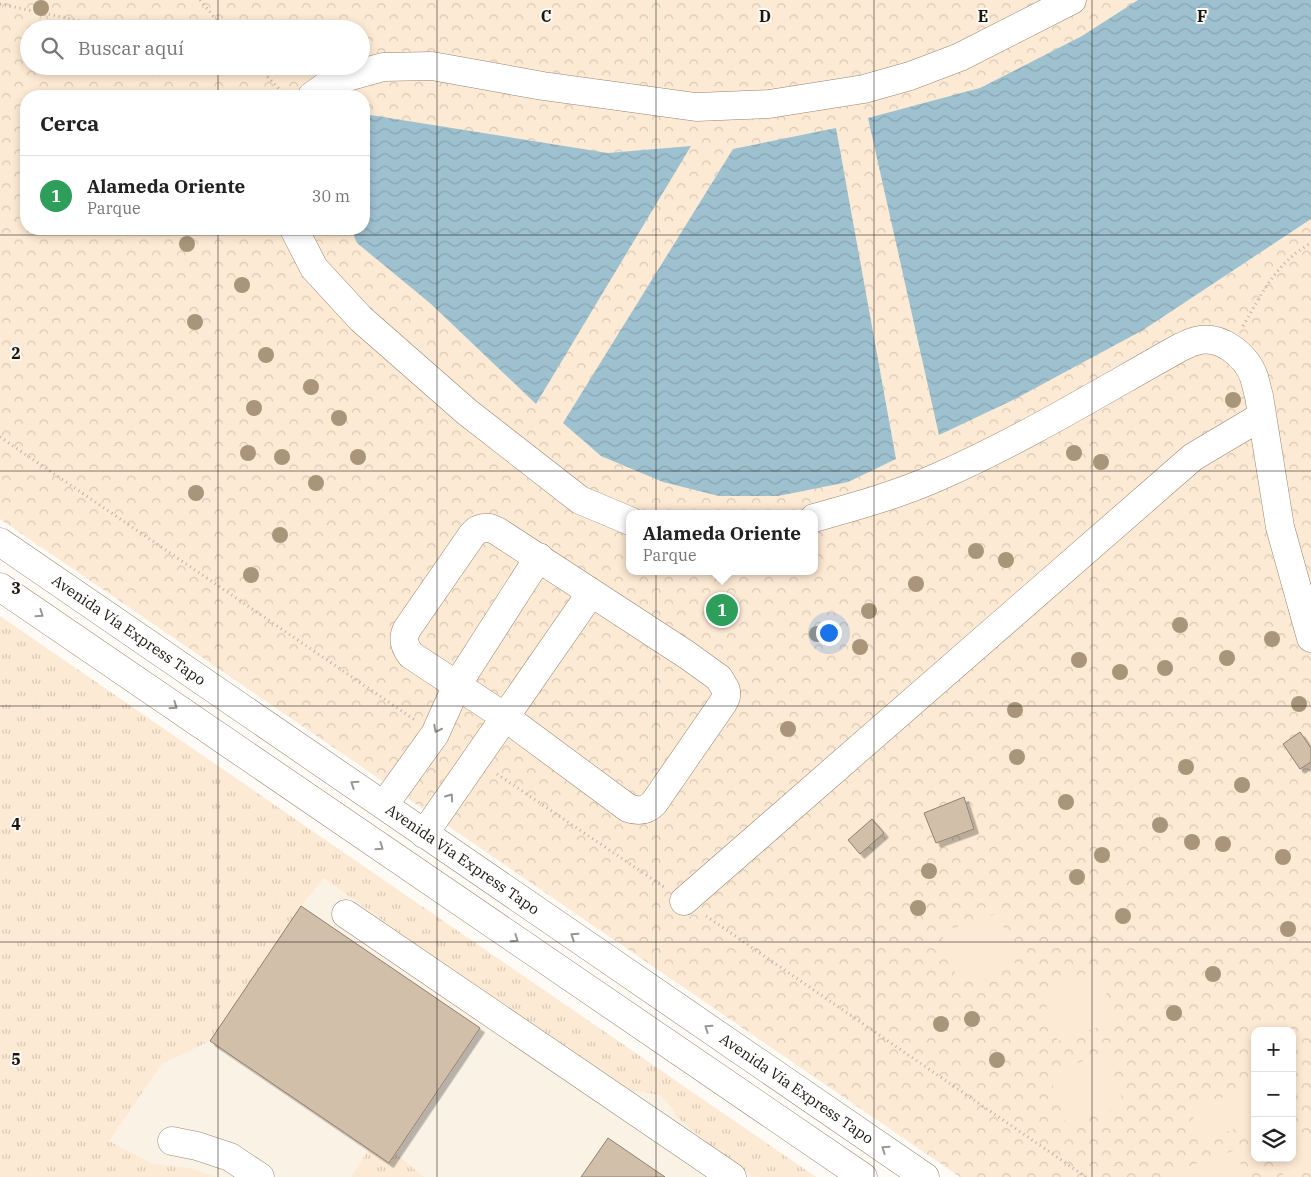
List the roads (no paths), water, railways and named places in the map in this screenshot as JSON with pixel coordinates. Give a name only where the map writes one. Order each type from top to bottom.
[{"type":"main road","points":[[370,71],[383,67],[432,66],[543,86],[696,107],[769,104],[864,89],[910,76],[960,57],[1072,0]]},
{"type":"main road","points":[[320,90],[333,81],[354,75]]},
{"type":"main road","points":[[297,235],[314,268],[361,319],[467,412],[580,500],[626,519]]},
{"type":"main road","points":[[818,517],[868,504],[940,476],[1024,434],[1181,347],[1197,340],[1212,340],[1231,347],[1243,359],[1254,376],[1280,527],[1311,638]]},
{"type":"main road","points":[[684,901],[1193,457],[1262,416]]},
{"type":"main road","points":[[483,528],[497,531],[539,557],[591,593],[687,654],[719,678],[724,684],[726,697],[723,703],[654,803],[642,811],[628,808],[505,717],[412,655],[404,643],[404,635],[407,629],[477,530],[483,528]]},
{"type":"main road","name":"Avenida Vía Express Tapo","points":[[0,542],[926,1177]]},
{"type":"main road","points":[[384,805],[435,734],[457,685],[539,557]]},
{"type":"main road","points":[[0,586],[863,1177]]},
{"type":"main road","points":[[424,834],[591,593]]},
{"type":"main road","points":[[346,914],[732,1177]]},
{"type":"main road","points":[[172,1141],[198,1146],[230,1157],[260,1177]]},
{"type":"water","points":[[1138,0],[1311,0],[1311,219],[1143,330],[1013,400],[939,435],[868,118],[980,88],[1082,36]]},
{"type":"water","points":[[370,115],[608,153],[691,146],[536,404],[431,304],[357,243],[354,235],[370,235]]},
{"type":"water","points":[[836,128],[896,459],[848,482],[778,496],[719,496],[663,482],[601,456],[563,423],[733,149]]},
{"type":"place","name":"Alameda Oriente","points":[[722,610]]}]
